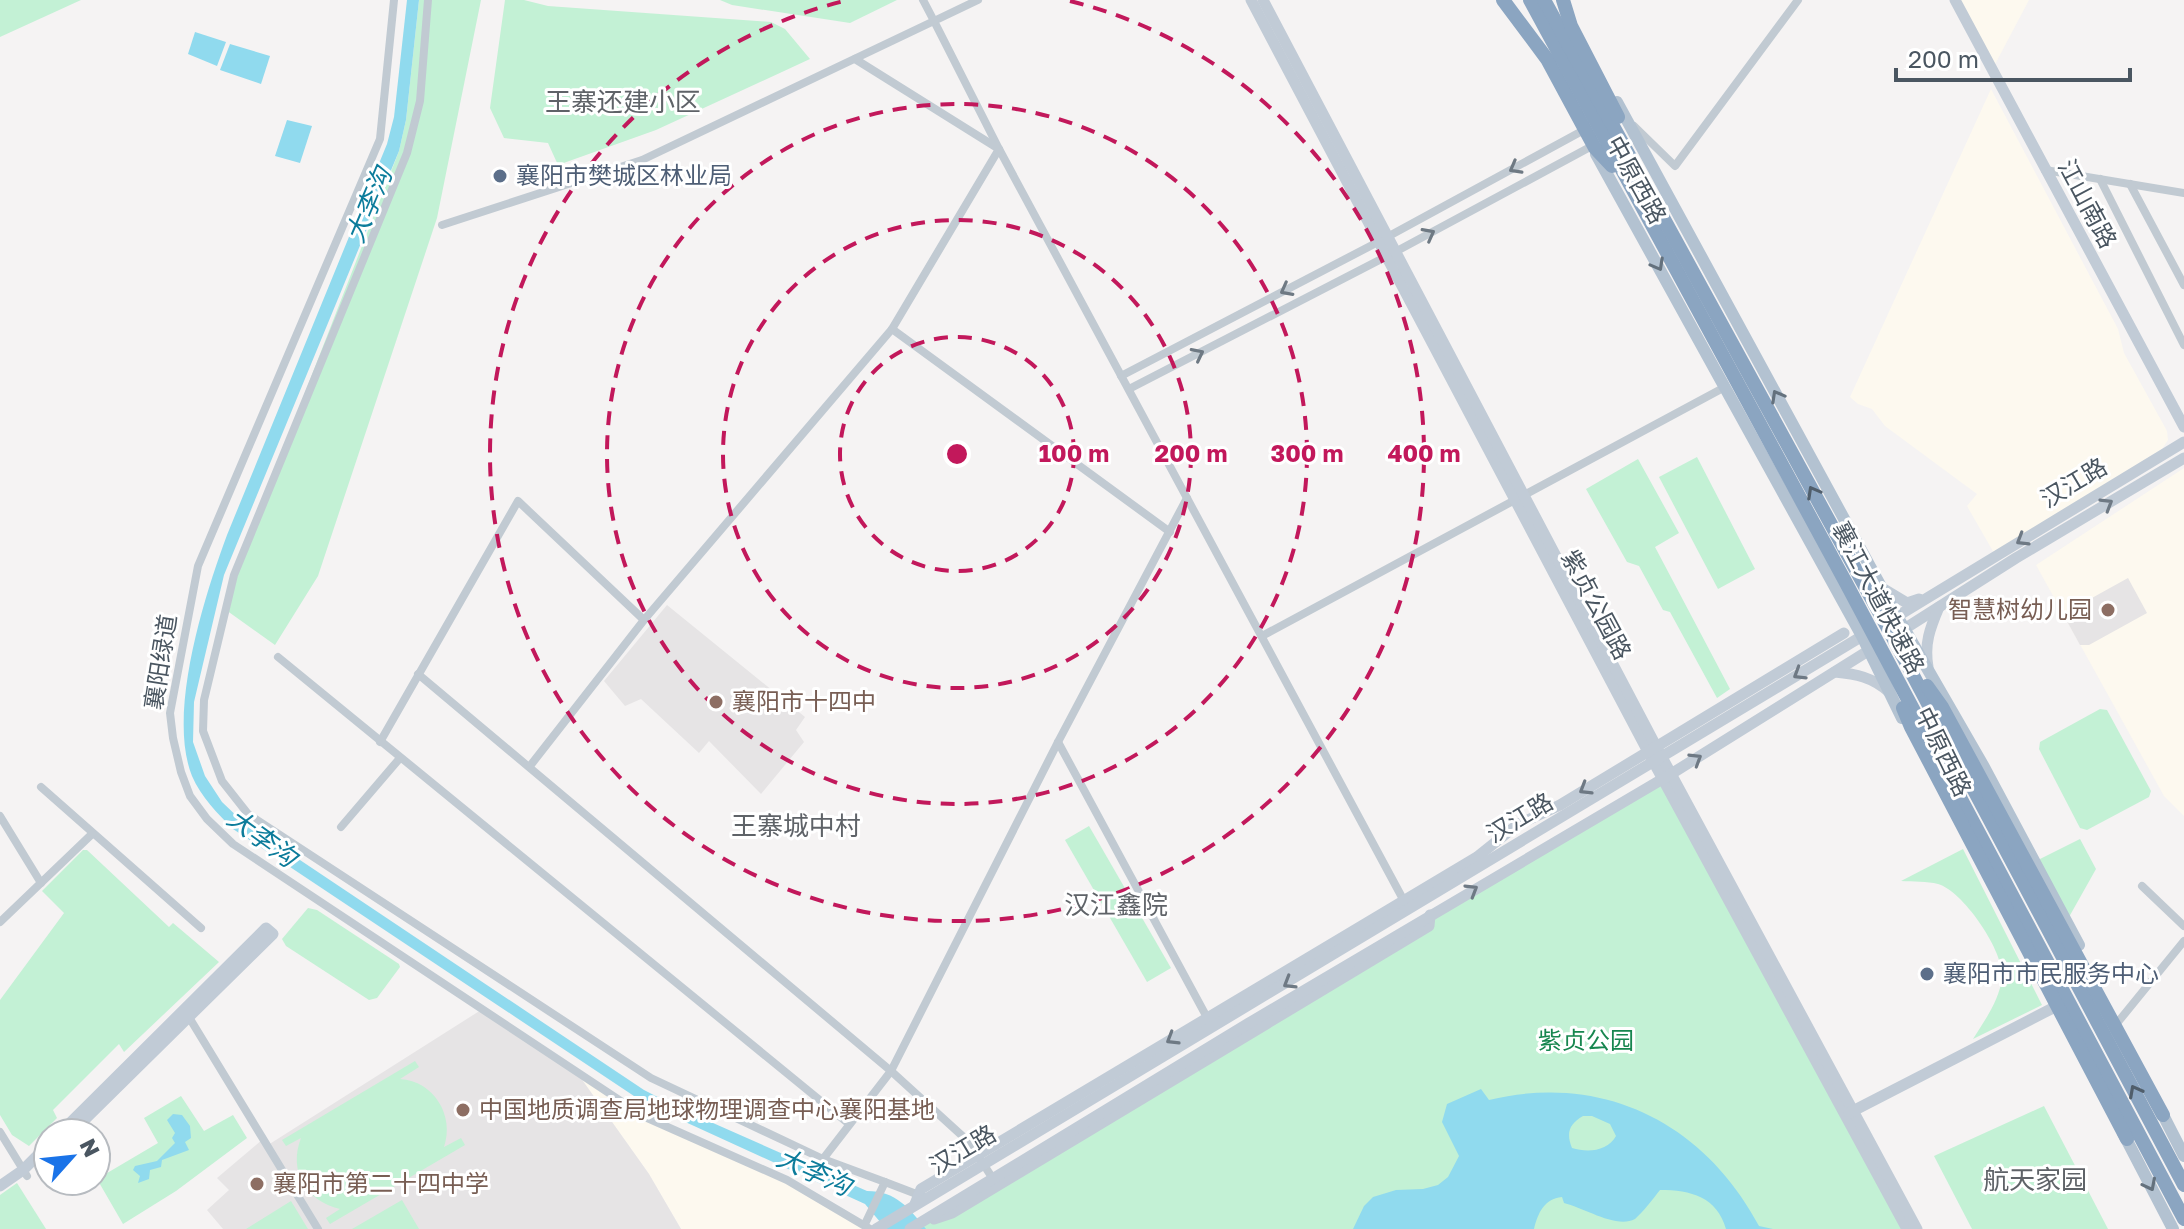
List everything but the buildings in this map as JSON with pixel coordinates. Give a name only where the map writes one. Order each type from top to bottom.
[{"type":"highway","points":[[1503,0],[1547,59],[1595,148],[1631,176]]},
{"type":"highway","name":"襄江大道快速路","points":[[1530,0],[1631,176],[2184,1185]]},
{"type":"highway","name":"襄江大道快速路","points":[[1544,0],[1631,176]]},
{"type":"highway","points":[[1563,0],[1571,26],[1624,129],[1631,176]]},
{"type":"highway","points":[[1852,577],[1879,599],[1921,676],[1942,707],[2163,1115]]},
{"type":"highway","points":[[1852,577],[1854,612],[2127,1139]]},
{"type":"highway","name":"襄江大道快速路","points":[[1852,577],[2184,1219]]},
{"type":"main road","name":"中原西路","points":[[1513,0],[1870,650],[1947,811],[2051,1009],[2127,1139],[2173,1229]]},
{"type":"main road","name":"中原西路","points":[[1563,0],[1897,616],[1984,767],[2118,1022],[2163,1115],[2180,1137],[2184,1156]]},
{"type":"street","name":"襄阳绿道","points":[[394,0],[380,139],[198,566],[170,713],[185,784],[207,819],[233,844],[578,1074],[645,1117],[787,1180],[870,1227]]},
{"type":"street","points":[[428,0],[420,101],[407,153],[234,575],[204,700],[203,731],[207,745],[222,781],[248,814],[651,1078],[917,1200]]},
{"type":"street","points":[[923,0],[999,149],[1404,901]]},
{"type":"street","points":[[442,225],[642,160],[978,0]]},
{"type":"street","name":"紫贞公园路","points":[[1251,0],[1383,239],[1652,749],[1849,1113],[1907,1229]]},
{"type":"street","name":"紫贞公园路","points":[[1263,0],[1383,239]]},
{"type":"street","points":[[1626,118],[1675,166],[1798,0]]},
{"type":"street","name":"江山南路","points":[[1955,0],[2044,170],[2181,413],[2184,427]]},
{"type":"street","points":[[855,59],[999,149]]},
{"type":"street","points":[[1121,376],[1584,130]]},
{"type":"street","points":[[1129,389],[1592,146]]},
{"type":"street","points":[[530,766],[644,620],[892,329],[999,149]]},
{"type":"street","points":[[2044,170],[2183,194]]},
{"type":"street","points":[[2100,179],[2184,345]]},
{"type":"street","points":[[2130,184],[2184,285]]},
{"type":"street","points":[[892,329],[1170,532]]},
{"type":"street","points":[[1262,636],[1725,387]]},
{"type":"street","name":"汉江路","points":[[870,1227],[1658,760],[2184,442]]},
{"type":"street","name":"汉江路","points":[[910,1229],[934,1222],[1430,915],[1667,776],[2184,458]]},
{"type":"street","points":[[823,1159],[891,1071],[1058,742],[1187,498]]},
{"type":"street","points":[[380,742],[518,501],[644,620]]},
{"type":"street","points":[[1882,588],[1907,603],[1931,595]]},
{"type":"street","points":[[1827,657],[1842,646],[1845,606]]},
{"type":"street","points":[[1929,672],[1925,649],[1929,630],[1940,606]]},
{"type":"street","points":[[1058,742],[1210,1023],[1477,857],[1517,825],[1560,805],[1844,633]]},
{"type":"street","points":[[278,657],[849,1124]]},
{"type":"street","points":[[1835,672],[1861,675],[1878,682],[1890,693]]},
{"type":"street","points":[[418,674],[891,1071],[969,1142],[995,1182]]},
{"type":"street","points":[[341,827],[400,758]]},
{"type":"street","points":[[41,787],[201,928]]},
{"type":"street","points":[[0,816],[41,883]]},
{"type":"street","points":[[0,922],[92,834]]},
{"type":"street","points":[[2142,886],[2184,926]]},
{"type":"street","points":[[77,1117],[186,1014],[273,934],[266,928],[186,1014],[86,1117]]},
{"type":"street","points":[[2118,1022],[2184,941]]},
{"type":"street","points":[[1849,1113],[2051,1009]]},
{"type":"street","points":[[186,1014],[318,1229]]},
{"type":"street","name":"紫贞公园路","points":[[1849,1113],[1917,1229]]},
{"type":"street","points":[[0,1132],[25,1173]]},
{"type":"street","points":[[0,1186],[25,1173],[32,1164]]},
{"type":"street","points":[[0,1195],[32,1168]]},
{"type":"street","points":[[870,1227],[869,1213],[883,1185]]},
{"type":"shaded area","points":[[1955,0],[2029,0],[1992,70]]},
{"type":"shaded area","points":[[1991,89],[2118,329],[2124,353],[2167,431],[2168,440],[2162,449],[1994,553],[1967,506],[1977,494],[1885,426],[1872,409],[1850,397]]},
{"type":"shaded area","points":[[2184,468],[2184,816],[2164,796],[2036,565]]},
{"type":"shaded area","name":"智慧树幼儿园","points":[[2128,578],[2147,613],[2089,645],[2080,645],[2063,614]]},
{"type":"shaded area","name":"襄阳市十四中","points":[[667,605],[805,717],[796,730],[804,742],[761,794],[709,741],[699,753],[641,699],[625,706],[604,681]]},
{"type":"shaded area","name":"中国地质调查局地球物理调查中心襄阳基地","points":[[481,1010],[578,1074],[649,1174],[681,1229],[223,1229],[207,1210],[229,1190],[217,1178],[263,1139],[268,1145]]},
{"type":"shaded area","points":[[578,1074],[645,1117],[787,1180],[870,1229],[681,1229],[649,1174]]},
{"type":"green space","points":[[0,0],[81,0],[0,37]]},
{"type":"green space","points":[[419,0],[481,0],[437,218],[318,576],[275,645],[226,610],[234,575],[399,151],[406,120]]},
{"type":"green space","points":[[505,0],[524,0],[548,6],[771,22],[785,29],[810,59],[656,130],[558,165],[548,143],[504,138],[490,108]]},
{"type":"green space","points":[[720,0],[897,0],[850,23],[732,5]]},
{"type":"green space","points":[[1697,457],[1755,569],[1718,589],[1659,477]]},
{"type":"green space","points":[[1638,459],[1679,533],[1655,547],[1730,689],[1717,698],[1670,612],[1663,610],[1639,566],[1627,562],[1586,489]]},
{"type":"green space","points":[[2100,709],[2107,710],[2151,791],[2149,797],[2087,830],[2080,828],[2039,749],[2040,742]]},
{"type":"green space","name":"紫贞公园","points":[[1663,779],[1902,1229],[910,1229]]},
{"type":"green space","points":[[1089,826],[1171,968],[1147,982],[1065,840]]},
{"type":"green space","points":[[2080,839],[2096,869],[2069,917],[2038,860]]},
{"type":"green space","points":[[1963,849],[2042,1005],[1973,1039],[1998,995],[2002,978],[1997,953],[1970,910],[1948,889],[1934,883],[1901,881]]},
{"type":"green space","points":[[83,850],[87,850],[169,927],[173,923],[219,962],[124,1052],[119,1044],[53,1110],[56,1117],[32,1117],[32,1143],[29,1146],[12,1135],[0,1115],[0,1000],[64,913],[42,891]]},
{"type":"green space","points":[[308,908],[317,910],[399,964],[400,967],[377,998],[369,1000],[286,946],[282,939]]},
{"type":"green space","points":[[415,1061],[419,1067],[400,1079],[423,1086],[439,1102],[447,1124],[444,1147],[461,1138],[465,1145],[330,1224],[326,1218],[340,1209],[318,1199],[303,1183],[297,1162],[301,1138],[286,1146],[282,1140]]},
{"type":"green space","points":[[181,1096],[204,1131],[233,1115],[247,1138],[176,1191],[123,1224],[107,1197],[112,1197],[112,1170],[158,1143],[144,1118]]},
{"type":"green space","points":[[2044,1106],[2108,1229],[1972,1229],[1934,1156]]},
{"type":"green space","points":[[17,1183],[46,1229],[0,1229],[0,1195]]},
{"type":"green space","points":[[402,1200],[419,1229],[352,1229]]},
{"type":"green space","points":[[291,1201],[308,1229],[246,1229]]},
{"type":"water","name":"大李沟","points":[[407,0],[419,0],[406,120],[399,151],[224,575],[194,702],[193,742],[205,776],[222,802],[243,822],[644,1090],[867,1191],[894,1197],[926,1229],[886,1229],[865,1204],[646,1104],[233,829],[205,798],[192,776],[185,750],[184,721],[186,689],[199,622],[227,535],[387,144],[394,117]]},
{"type":"water","points":[[195,32],[226,42],[217,66],[188,54]]},
{"type":"water","points":[[230,44],[270,56],[261,84],[220,70]]},
{"type":"water","points":[[287,120],[312,126],[300,163],[275,156]]},
{"type":"water","points":[[1481,1089],[1489,1100],[1531,1093],[1572,1094],[1611,1101],[1647,1114],[1680,1134],[1710,1159],[1737,1190],[1759,1226],[1773,1229],[1726,1229],[1716,1209],[1701,1198],[1660,1190],[1635,1219],[1627,1221],[1600,1217],[1564,1203],[1562,1197],[1543,1208],[1534,1229],[1353,1229],[1364,1206],[1373,1197],[1396,1190],[1438,1185],[1448,1177],[1459,1156],[1442,1122],[1447,1104]],"holes":[[[1583,1116],[1592,1116],[1610,1124],[1616,1136],[1608,1145],[1597,1150],[1572,1148],[1569,1138],[1572,1126]]]},
{"type":"water","points":[[173,1114],[182,1115],[190,1126],[191,1138],[185,1142],[189,1150],[162,1160],[161,1167],[150,1170],[149,1179],[138,1183],[140,1176],[133,1170],[135,1166],[157,1161],[175,1143],[172,1138],[175,1133],[167,1120]]},
{"type":"place","name":"襄阳市樊城区林业局","points":[[500,176]]},
{"type":"place","name":"智慧树幼儿园","points":[[2108,610]]},
{"type":"place","name":"襄阳市十四中","points":[[716,702]]},
{"type":"place","name":"襄阳市市民服务中心","points":[[1927,974]]},
{"type":"place","name":"中国地质调查局地球物理调查中心襄阳基地","points":[[463,1110]]},
{"type":"place","name":"襄阳市第二十四中学","points":[[257,1184]]},
{"type":"district","name":"王寨还建小区","points":[[623,102]]},
{"type":"district","name":"王寨城中村","points":[[796,826]]},
{"type":"district","name":"汉江鑫院","points":[[1116,905]]},
{"type":"district","name":"航天家园","points":[[2035,1180]]}]
